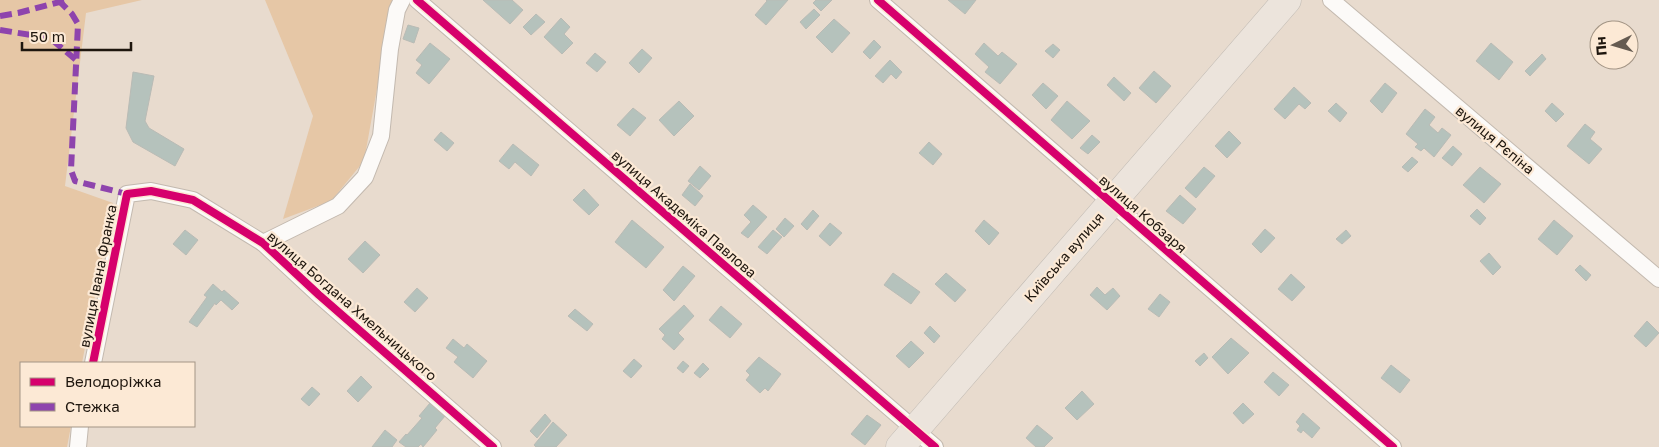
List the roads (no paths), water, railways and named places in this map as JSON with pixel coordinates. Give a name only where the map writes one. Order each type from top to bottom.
[{"type":"highway","name":"Київська вулиця","points":[[917,441],[1111,203],[1287,0]]},
{"type":"street","points":[[263,242],[338,206],[365,177],[382,136],[390,50],[397,10],[402,0]]},
{"type":"street","name":"вулиця Академіка Павлова","points":[[417,0],[917,441]]},
{"type":"street","name":"вулиця Кобзаря","points":[[878,0],[1393,447]]},
{"type":"street","name":"вулиця Рєпіна","points":[[1331,0],[1659,279]]},
{"type":"street","name":"вулиця Богдана Хмельницького","points":[[127,194],[151,191],[193,200],[263,242],[493,447]]},
{"type":"street","name":"вулиця Івана Франка","points":[[93,362],[127,194]]},
{"type":"street","points":[[78,447],[80,427]]}]
